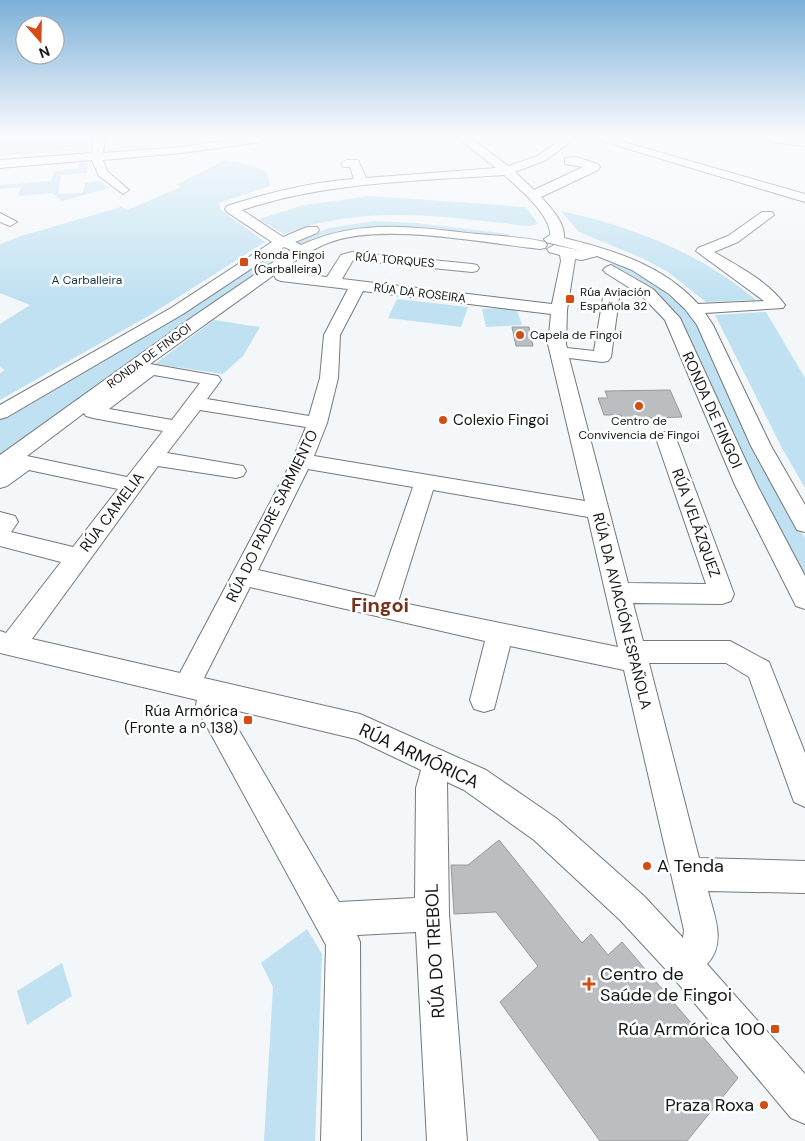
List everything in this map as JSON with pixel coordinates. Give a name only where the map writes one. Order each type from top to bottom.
[{"type":"street","points":[[289,192],[232,209],[282,242],[301,250]]},
{"type":"street","points":[[528,192],[556,226],[564,247]]},
{"type":"street","points":[[532,196],[540,192]]},
{"type":"street","points":[[785,192],[805,198]]},
{"type":"street","points":[[695,309],[777,305],[760,288],[736,270],[704,251],[733,239],[767,215]]},
{"type":"street","name":"RONDA DE FINGOI","points":[[0,413],[177,310],[282,242],[329,225],[389,219],[506,230],[564,247],[637,285],[661,305],[672,318],[746,485],[805,599]]},
{"type":"street","name":"RONDA DE FINGOI","points":[[0,465],[197,321],[301,250],[325,239],[362,231],[397,230],[564,247],[619,257],[649,273],[678,292],[695,309],[705,325],[760,446],[805,524]]},
{"type":"street","name":"RÚA DA AVIACIÓN ESPAÑOLA","points":[[564,247],[568,261],[559,310],[559,352],[701,930],[700,946],[683,963]]},
{"type":"street","points":[[461,298],[479,248]]},
{"type":"street","name":"RÚA TORQUES","points":[[332,282],[346,258],[352,256],[472,268]]},
{"type":"street","name":"RÚA DA ROSEIRA","points":[[281,276],[559,310]]},
{"type":"street","name":"RÚA DO PADRE SARMIENTO","points":[[200,688],[243,576],[302,460],[317,423],[329,378],[332,335],[358,285]]},
{"type":"street","points":[[559,352],[602,357],[611,298]]},
{"type":"street","name":"RÚA CAMELIA","points":[[6,644],[78,557],[212,380],[151,369],[93,412],[176,427]]},
{"type":"street","points":[[194,403],[317,423]]},
{"type":"street","name":"RÚA VELÁZQUEZ","points":[[618,593],[722,594],[666,438]]},
{"type":"street","points":[[153,458],[236,471]]},
{"type":"street","points":[[302,460],[597,511]]},
{"type":"street","points":[[0,482],[25,462],[132,485]]},
{"type":"street","points":[[383,609],[425,482]]},
{"type":"street","points":[[0,520],[7,522],[0,531]]},
{"type":"street","points":[[0,538],[78,557]]},
{"type":"street","points":[[243,576],[383,609],[500,633],[633,657],[730,652],[760,670],[805,792]]},
{"type":"street","points":[[484,700],[500,633]]},
{"type":"street","name":"RÚA ARMÓRICA","points":[[6,644],[360,727],[475,780],[545,829],[632,908],[683,963],[805,1104]]},
{"type":"street","points":[[200,688],[343,942],[341,1141]]},
{"type":"street","name":"RÚA DO TREBOL","points":[[441,764],[432,778],[431,788],[432,914],[447,1141]]},
{"type":"street","points":[[687,874],[805,877]]},
{"type":"street","points":[[330,920],[432,914]]},
{"type":"green space","points":[[19,192],[58,192],[58,194],[94,192],[62,201],[52,193],[18,196]]},
{"type":"green space","name":"A Carballeira","points":[[169,192],[251,192],[219,203],[221,210],[265,242],[150,315],[0,400],[0,373],[5,370],[0,367],[0,324],[30,305],[0,293],[0,244],[21,236],[121,207],[127,210]]},
{"type":"green space","points":[[370,196],[526,207],[538,224],[529,226],[436,216],[375,215],[344,218],[314,224],[284,234],[259,219],[304,205]]},
{"type":"green space","points":[[561,211],[614,225],[664,243],[712,268],[756,300],[706,302],[668,272],[642,258],[579,232]]},
{"type":"green space","points":[[373,221],[416,223],[509,234],[507,239],[413,228],[322,237],[304,244],[298,243],[296,240],[330,228]]},
{"type":"green space","points":[[279,250],[285,250],[286,255],[0,457],[0,418]]},
{"type":"green space","points":[[616,261],[656,285],[683,308],[699,325],[753,444],[805,538],[805,581],[745,469],[684,328],[645,286],[610,265]]},
{"type":"green space","points":[[397,299],[468,307],[461,327],[388,318]]},
{"type":"green space","points":[[500,308],[517,310],[522,325],[486,327],[482,309]]},
{"type":"green space","points":[[766,312],[805,378],[805,488],[782,448],[715,315]]},
{"type":"green space","points":[[214,320],[260,327],[243,356],[223,374],[155,364]]},
{"type":"green space","points":[[307,929],[322,954],[315,1141],[264,1141],[273,987],[261,963]]},
{"type":"green space","points":[[62,963],[72,996],[27,1025],[17,991]]},
{"type":"building","name":"Capela de Fingoi","points":[[512,327],[529,327],[533,346],[516,346]]},
{"type":"building","name":"Centro de Convivencia de Fingoi","points":[[670,390],[682,417],[622,419],[621,415],[604,415],[598,398],[608,398],[605,391]]},
{"type":"building","name":"Centro de Saúde de Fingoi","points":[[499,840],[582,943],[591,934],[608,955],[622,942],[738,1078],[687,1141],[600,1141],[500,1002],[538,966],[496,912],[454,914],[451,865],[468,865]]},
{"type":"place","name":"Ronda Fingoi (Carballeira)","points":[[244,262]]},
{"type":"place","name":"Rúa Aviación Española 32","points":[[570,299]]},
{"type":"place","name":"Capela de Fingoi","points":[[520,335]]},
{"type":"place","name":"Centro de Convivencia de Fingoi","points":[[639,406]]},
{"type":"place","name":"Colexio Fingoi","points":[[443,420]]},
{"type":"place","name":"Rúa Armórica (Fronte a nº 138)","points":[[248,720]]},
{"type":"place","name":"A Tenda","points":[[647,866]]},
{"type":"place","name":"Centro de Saúde de Fingoi","points":[[589,984]]},
{"type":"place","name":"Rúa Armórica 100","points":[[775,1029]]},
{"type":"place","name":"Praza Roxa","points":[[764,1105]]},
{"type":"district","name":"Fingoi","points":[[380,605]]}]
